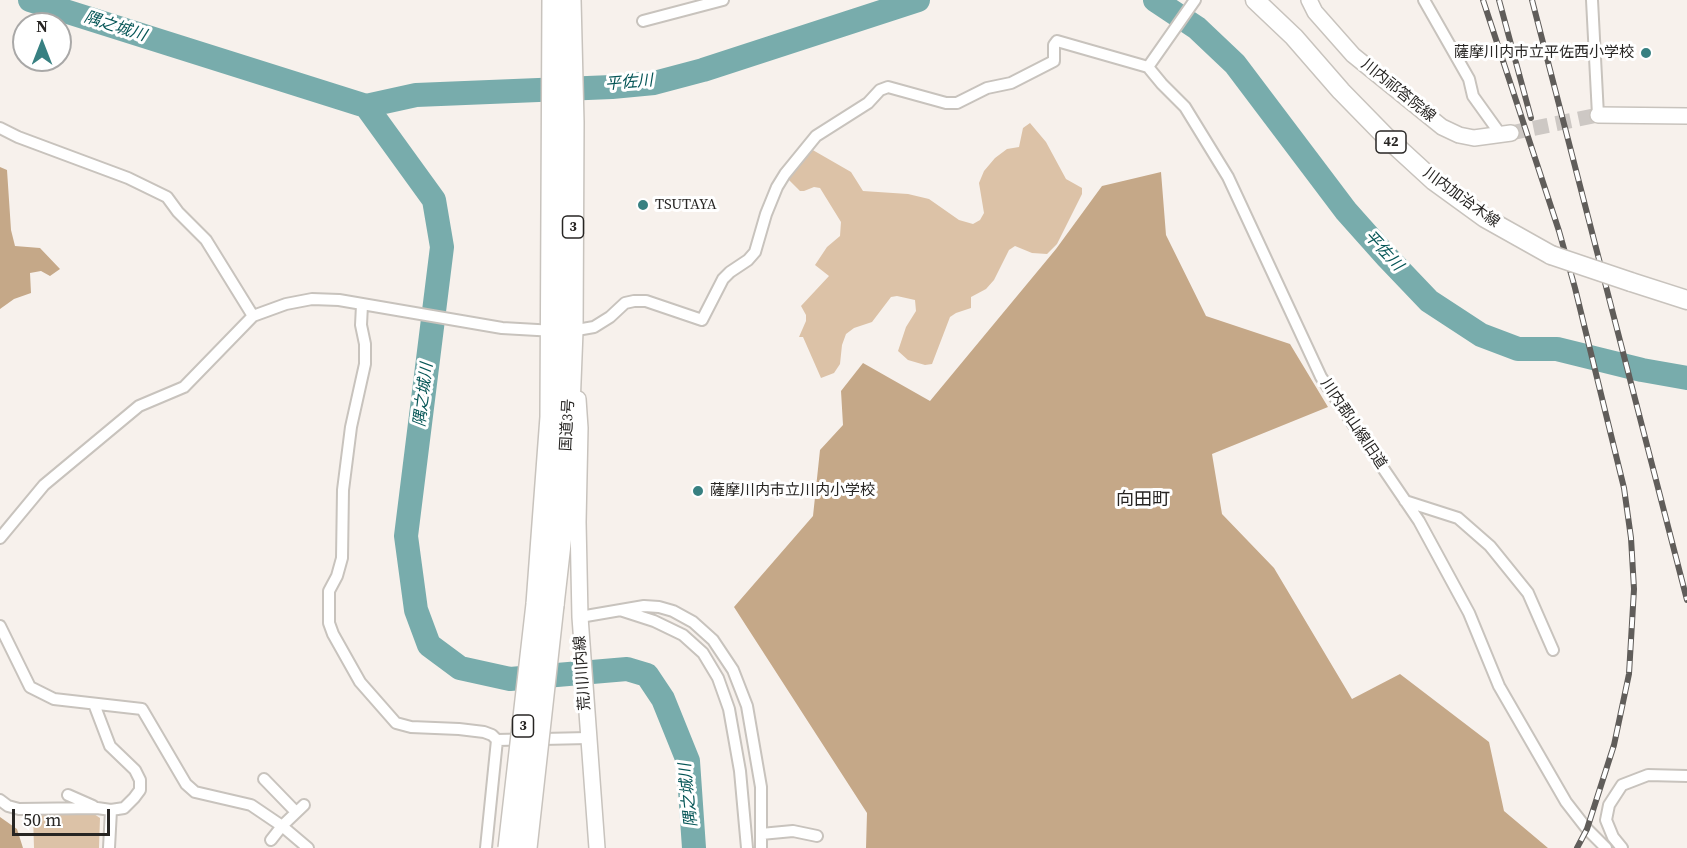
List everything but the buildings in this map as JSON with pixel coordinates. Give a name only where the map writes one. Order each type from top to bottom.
[{"type":"highway","name":"国道3号","points":[[509,848],[545,604],[562,526],[568,432],[551,133],[553,0]]},
{"type":"highway","name":"国道3号","points":[[526,848],[545,604],[544,513],[551,417],[562,331],[573,122],[570,0]]},
{"type":"main road","name":"川内加治木線","points":[[1255,0],[1294,37],[1378,130],[1434,181],[1485,218],[1551,255],[1687,300]]},
{"type":"main road","name":"川内祁答院線","points":[[1309,0],[1315,12],[1353,55],[1430,119],[1459,135],[1474,138],[1506,134]]},
{"type":"main road","points":[[1598,115],[1687,116]]},
{"type":"main road","name":"荒川川内線","points":[[562,331],[580,428],[578,522],[580,623],[597,848]]},
{"type":"main road","points":[[544,513],[570,534],[579,550]]},
{"type":"street","points":[[643,21],[723,0]]},
{"type":"street","points":[[0,538],[44,486],[140,406],[184,387],[253,316],[286,304],[312,299],[339,300],[502,328],[562,331],[594,327],[626,303],[646,301],[702,320],[723,279],[755,252],[766,214],[785,174],[816,136],[868,103],[880,90],[888,87],[946,103],[957,103],[987,88],[1011,82],[1054,61],[1054,45],[1057,41],[1148,67],[1195,0]]},
{"type":"street","points":[[1424,0],[1469,79],[1473,96],[1506,134]]},
{"type":"street","points":[[1592,0],[1598,115]]},
{"type":"street","name":"川内郡山線旧道","points":[[1148,67],[1185,107],[1228,177],[1321,377],[1419,521],[1465,603],[1499,686],[1566,802],[1587,830],[1605,847]]},
{"type":"street","points":[[0,128],[18,137],[128,178],[167,197],[178,212],[206,240],[253,316]]},
{"type":"street","points":[[364,305],[361,324],[365,344],[365,363],[351,427],[343,490],[342,558],[337,576],[329,591],[329,623],[360,682],[396,723],[411,728],[484,732],[497,740],[587,733]]},
{"type":"street","points":[[1405,501],[1458,518],[1490,546],[1528,593],[1553,650]]},
{"type":"street","points":[[580,623],[617,609],[659,607],[673,611],[693,622],[712,640],[733,670],[747,706],[760,787],[762,848]]},
{"type":"street","points":[[617,609],[654,621],[683,635],[703,653],[718,678],[729,709],[740,771],[747,848]]},
{"type":"street","points":[[0,626],[30,687],[54,699],[142,709],[186,784],[195,792],[251,805],[282,826],[308,848]]},
{"type":"street","points":[[0,800],[19,809],[97,808],[111,810],[124,808],[134,798],[140,790],[140,780],[135,770],[110,746],[94,704]]},
{"type":"street","points":[[486,848],[497,740]]},
{"type":"street","points":[[1622,848],[1613,837],[1606,820],[1609,805],[1622,785],[1648,775],[1687,776]]},
{"type":"street","points":[[264,779],[300,808],[271,840]]},
{"type":"street","points":[[68,795],[97,808]]},
{"type":"street","points":[[110,848],[111,810]]},
{"type":"street","points":[[761,834],[793,831],[817,836]]},
{"type":"shaded area","points":[[1030,123],[1046,142],[1066,179],[1082,188],[1082,194],[1057,244],[1047,254],[1032,253],[1015,246],[1009,250],[994,280],[986,289],[971,297],[971,308],[950,317],[932,364],[925,365],[908,360],[898,351],[906,327],[916,311],[915,300],[897,296],[891,297],[872,322],[854,328],[846,334],[840,364],[834,373],[821,378],[803,337],[799,337],[806,321],[806,315],[801,306],[829,276],[815,265],[827,247],[840,236],[841,222],[820,188],[814,187],[800,191],[787,178],[811,149],[851,172],[863,191],[908,194],[929,199],[959,220],[973,224],[980,220],[984,213],[979,183],[984,171],[1007,149],[1019,147],[1023,128]]},
{"type":"shaded area","points":[[0,167],[7,170],[11,230],[15,246],[40,248],[60,269],[50,276],[41,271],[30,273],[31,293],[14,299],[0,309]]},
{"type":"shaded area","points":[[1161,172],[1166,235],[1206,316],[1290,344],[1328,407],[1212,454],[1222,514],[1274,568],[1352,699],[1400,674],[1489,742],[1504,811],[1548,848],[866,848],[867,813],[734,607],[813,516],[820,450],[843,425],[841,391],[863,363],[930,401],[1056,249],[1102,186]]},
{"type":"shaded area","points":[[94,814],[100,818],[99,848],[34,848],[33,815]]},
{"type":"shaded area","points":[[0,817],[17,829],[23,848],[0,848]]},
{"type":"waterway","name":"隅之城川","points":[[30,0],[366,106],[434,200],[442,247],[406,536],[416,610],[429,645],[460,668],[510,679],[627,669],[647,675],[663,699],[688,761],[694,848]]},
{"type":"waterway","name":"平佐川","points":[[366,106],[416,95],[612,87],[654,83],[703,70],[918,0]]},
{"type":"waterway","name":"平佐川","points":[[1155,0],[1197,28],[1235,64],[1346,211],[1429,301],[1481,335],[1518,349],[1557,349],[1642,370],[1687,378]]},
{"type":"tunnel","points":[[1511,133],[1598,115]]},
{"type":"railway","points":[[1483,0],[1559,231],[1575,288],[1624,488],[1631,538],[1634,589],[1629,674],[1614,745],[1587,829],[1577,848]]},
{"type":"railway","points":[[1499,0],[1531,118]]},
{"type":"railway","points":[[1532,0],[1687,600]]},
{"type":"place","name":"薩摩川内市立平佐西小学校","points":[[1646,53]]},
{"type":"place","name":"TSUTAYA","points":[[643,205]]},
{"type":"place","name":"薩摩川内市立川内小学校","points":[[698,491]]},
{"type":"district","name":"向田町","points":[[1143,500]]}]
